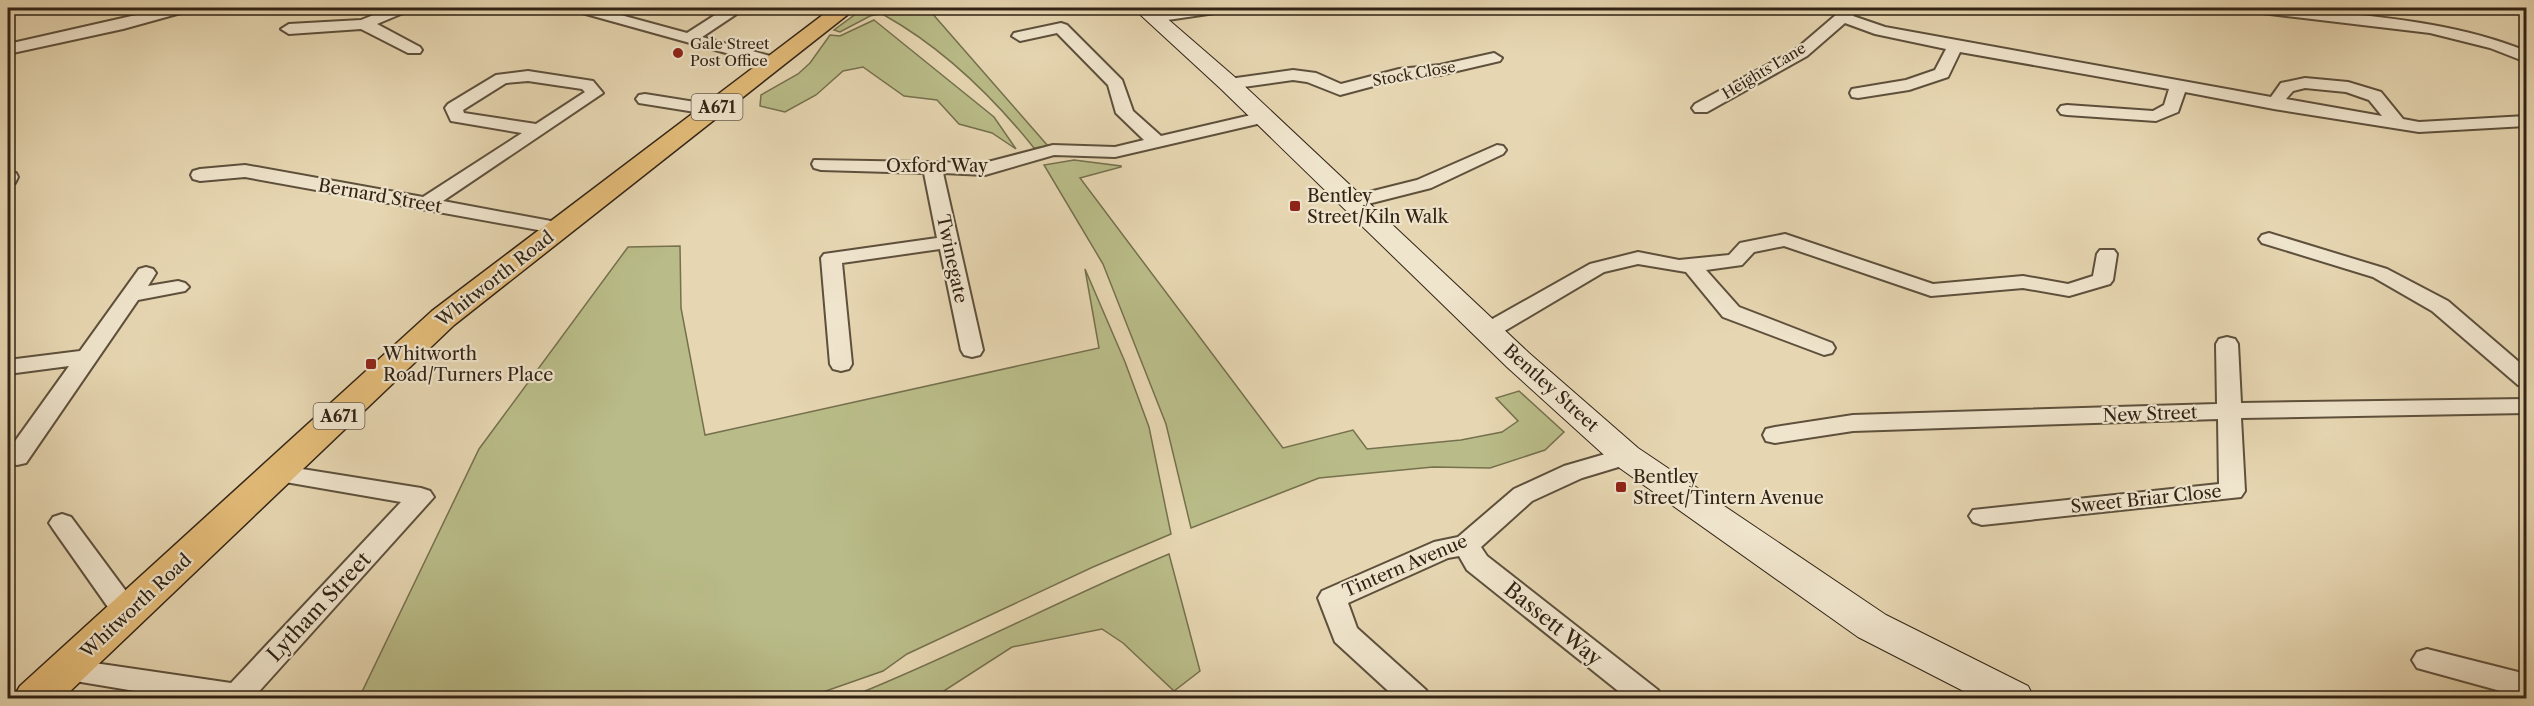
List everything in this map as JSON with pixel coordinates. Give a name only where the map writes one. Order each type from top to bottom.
[{"type":"main road","name":"Whitworth Road","points":[[35,699],[443,318],[845,8]]},
{"type":"street","points":[[8,49],[123,24],[183,8]]},
{"type":"street","points":[[289,29],[364,24],[403,8]]},
{"type":"street","points":[[580,8],[776,62]]},
{"type":"street","points":[[691,37],[736,8]]},
{"type":"street","points":[[1148,13],[1215,8]]},
{"type":"street","points":[[2262,8],[2436,30],[2485,41],[2526,57]]},
{"type":"street","points":[[1848,12],[1881,31],[2178,87],[2397,124],[2419,127],[2526,122]]},
{"type":"street","name":"Heights Lane","points":[[1701,108],[1801,53],[1848,12]]},
{"type":"street","name":"Bentley Street","points":[[1148,13],[1229,84],[1488,331],[1626,456],[1872,626],[2013,699]]},
{"type":"street","points":[[364,24],[414,50]]},
{"type":"street","points":[[1020,36],[1060,28],[1116,84],[1125,113],[1157,142]]},
{"type":"street","points":[[1858,93],[1909,85],[1942,73],[1955,46]]},
{"type":"street","name":"Stock Close","points":[[1340,90],[1399,74],[1440,70],[1461,60],[1494,58]]},
{"type":"street","points":[[1229,84],[1293,75],[1310,77],[1360,102]]},
{"type":"street","points":[[426,204],[539,130],[595,93],[586,85],[528,76],[502,79],[454,108],[457,117],[539,130]]},
{"type":"street","points":[[2274,104],[2287,87],[2305,83],[2348,87],[2375,96],[2397,124]]},
{"type":"street","points":[[2067,110],[2156,116],[2172,108],[2178,87]]},
{"type":"street","points":[[645,99],[714,110]]},
{"type":"street","name":"Oxford Way","points":[[821,164],[985,169],[1053,150],[1115,152],[1264,117]]},
{"type":"street","points":[[1352,202],[1424,184],[1497,150]]},
{"type":"street","name":"Twinegate","points":[[932,167],[972,350]]},
{"type":"street","name":"Bernard Street","points":[[200,175],[245,171],[560,228]]},
{"type":"street","points":[[2269,239],[2380,273],[2440,306],[2526,380]]},
{"type":"street","points":[[1488,331],[1597,268],[1638,258],[1679,266],[1735,261],[1747,247],[1785,240],[1931,290],[2023,282],[2069,290],[2103,280],[2107,254]]},
{"type":"street","points":[[841,364],[831,258],[949,242]]},
{"type":"street","points":[[1691,265],[1731,312],[1824,348]]},
{"type":"street","points":[[17,458],[146,273]]},
{"type":"street","points":[[130,295],[178,287]]},
{"type":"street","points":[[2228,344],[2228,411]]},
{"type":"street","points":[[8,368],[87,357]]},
{"type":"street","name":"New Street","points":[[1775,435],[1853,423],[2228,411],[2526,406]]},
{"type":"street","name":"Sweet Briar Close","points":[[1982,516],[2232,491],[2228,411]]},
{"type":"street","name":"Tintern Avenue","points":[[1415,699],[1345,634],[1332,598],[1443,549],[1466,545],[1523,495],[1573,472],[1626,456]]},
{"type":"street","name":"Lytham Street","points":[[67,670],[237,696],[421,497],[277,473]]},
{"type":"street","points":[[62,523],[127,613]]},
{"type":"street","name":"Bassett Way","points":[[1466,545],[1477,563],[1647,699]]},
{"type":"street","points":[[2427,660],[2526,686]]},
{"type":"green space","points":[[864,8],[962,8],[931,12],[1048,146],[1034,148],[965,74],[926,42],[884,15],[895,10],[870,16],[840,32],[834,30]]},
{"type":"green space","points":[[874,20],[994,117],[1016,149],[992,133],[959,124],[937,100],[904,96],[863,67],[843,71],[816,95],[785,112],[760,106],[761,95],[798,74],[810,63],[830,35],[840,36]]},
{"type":"green space","points":[[1074,160],[1121,166],[1080,178],[1283,448],[1353,430],[1367,449],[1461,440],[1502,432],[1518,421],[1496,398],[1519,391],[1564,432],[1545,450],[1490,468],[1433,467],[1319,478],[1191,528],[1166,424],[1103,264],[1044,165]]},
{"type":"green space","points":[[680,246],[681,308],[705,435],[1099,348],[1085,269],[1125,362],[1149,427],[1171,534],[1093,567],[907,654],[883,671],[806,698],[359,698],[479,449],[628,247]]},
{"type":"green space","points":[[1169,554],[1200,671],[1174,691],[1123,643],[1102,629],[1012,647],[933,698],[848,698],[929,664]]},
{"type":"place","name":"Gale Street Post Office","points":[[678,53]]},
{"type":"place","name":"Bentley Street/Kiln Walk","points":[[1295,206]]},
{"type":"place","name":"Whitworth Road/Turners Place","points":[[371,364]]},
{"type":"place","name":"Bentley Street/Tintern Avenue","points":[[1621,487]]}]
